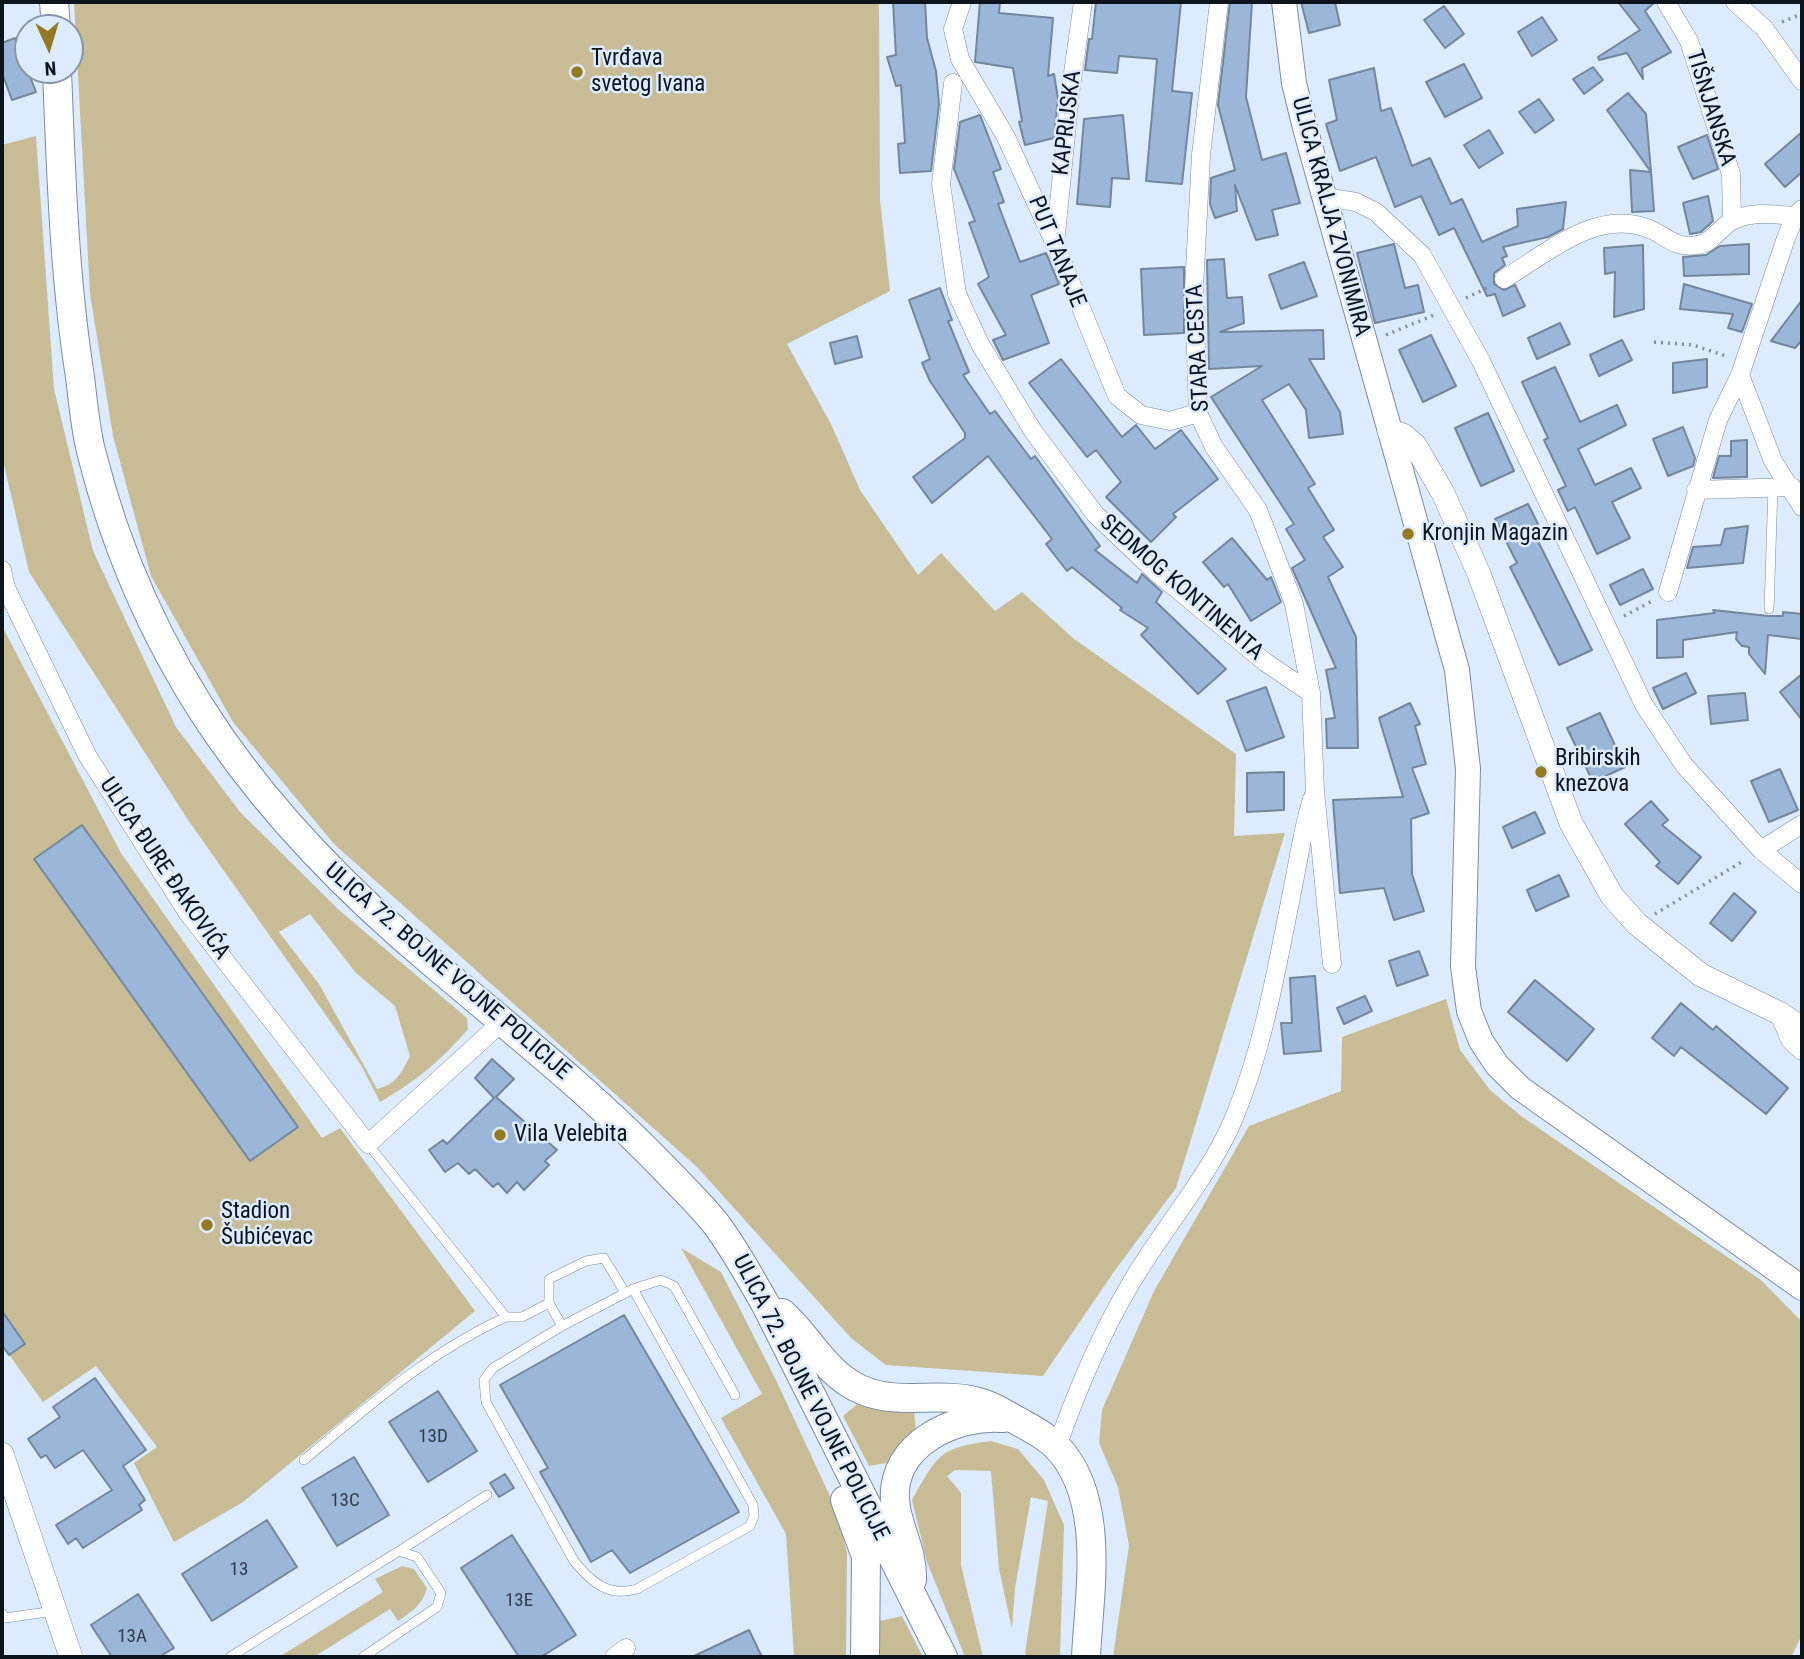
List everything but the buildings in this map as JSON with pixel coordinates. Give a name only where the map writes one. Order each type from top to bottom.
[{"type":"main road","name":"ULICA KRALJA ZVONIMIRA","points":[[1284,2],[1294,83],[1448,635],[1466,723],[1469,813],[1464,967],[1469,1011],[1481,1041],[1497,1065],[1520,1088],[1802,1288]]},
{"type":"main road","name":"ULICA 72. BOJNE VOJNE POLICIJE","points":[[58,84],[71,317],[90,449],[115,530],[142,598],[191,694],[223,746],[270,805],[366,908],[502,1022],[642,1145],[713,1221],[739,1257],[767,1307],[828,1423],[943,1657]]},
{"type":"main road","points":[[767,1307],[792,1322],[820,1358],[840,1377],[860,1389],[883,1397],[907,1400],[958,1398],[978,1402],[1014,1419],[1057,1447],[1069,1464],[1084,1498],[1089,1526],[1092,1559],[1086,1657]]},
{"type":"main road","points":[[912,1597],[911,1553],[895,1501],[896,1483],[907,1460],[923,1441],[947,1426],[969,1419],[1014,1419]]},
{"type":"main road","points":[[828,1423],[830,1459],[866,1556],[865,1657]]},
{"type":"street","name":"PUT TANAJE","points":[[962,2],[953,29],[960,59],[1006,137],[1055,244],[1117,396],[1141,415],[1170,421],[1198,413]]},
{"type":"street","name":"KAPRIJSKA","points":[[1055,244],[1070,94],[1083,2]]},
{"type":"street","name":"STARA CESTA","points":[[1219,2],[1201,155],[1194,289],[1198,413],[1214,447],[1258,510],[1294,604],[1311,693],[1315,791],[1332,964]]},
{"type":"street","name":"TIŠNJANSKA","points":[[1666,2],[1689,41],[1731,174],[1732,220]]},
{"type":"street","points":[[1735,2],[1765,28],[1802,81]]},
{"type":"street","name":"SEDMOG KONTINENTA","points":[[953,83],[940,184],[957,294],[980,344],[1033,431],[1096,514],[1155,571],[1265,662],[1311,693]]},
{"type":"street","points":[[1325,197],[1356,202],[1376,212],[1422,255],[1469,339],[1644,705],[1684,765],[1762,850],[1802,884]]},
{"type":"street","points":[[1504,279],[1588,228],[1617,223],[1645,228],[1679,247],[1702,245],[1732,220],[1757,214],[1799,212],[1742,369],[1718,420],[1668,592]]},
{"type":"street","points":[[1742,369],[1773,461],[1792,487],[1802,507]]},
{"type":"street","points":[[1389,431],[1403,435],[1415,445],[1443,493],[1479,574],[1571,823],[1612,896],[1637,924],[1700,975],[1779,1013],[1802,1028]]},
{"type":"street","points":[[1696,490],[1792,487]]},
{"type":"street","name":"ULICA ĐURE ĐAKOVIĆA","points":[[2,570],[6,588],[87,755],[180,900],[368,1144]]},
{"type":"street","points":[[1057,1447],[1085,1372],[1131,1283],[1215,1156],[1230,1125],[1245,1086],[1263,1019],[1294,884],[1303,828],[1315,791]]},
{"type":"street","points":[[1762,850],[1802,824]]},
{"type":"street","points":[[1779,1013],[1790,1040],[1802,1051]]},
{"type":"street","points":[[368,1144],[502,1022]]},
{"type":"street","points":[[2,1454],[71,1657]]},
{"type":"lane","points":[[1769,609],[1773,487]]},
{"type":"lane","points":[[368,1144],[506,1317]]},
{"type":"lane","points":[[562,1326],[549,1303],[549,1279],[586,1261],[604,1258],[629,1290],[754,1505],[750,1527],[637,1588],[623,1593],[608,1591],[591,1581],[574,1560],[486,1402],[484,1380],[493,1368],[562,1326],[629,1290],[662,1280],[674,1286],[734,1395]]},
{"type":"lane","points":[[304,1460],[411,1371],[465,1336],[506,1317],[522,1317],[549,1303]]},
{"type":"lane","points":[[230,1657],[487,1494]]},
{"type":"lane","points":[[363,1657],[437,1607],[441,1593],[432,1575],[417,1558],[399,1551]]},
{"type":"lane","points":[[2,1613],[5,1618],[54,1611]]},
{"type":"path","points":[[1654,342],[1693,345],[1742,369]]},
{"type":"path","points":[[1608,625],[1668,592]]},
{"type":"path","points":[[1637,924],[1762,850]]},
{"type":"shaded area","points":[[74,2],[879,2],[880,200],[890,291],[787,344],[831,424],[860,490],[918,575],[941,553],[995,611],[1022,592],[1073,638],[1236,754],[1234,836],[1285,833],[1176,1188],[1113,1273],[1043,1376],[886,1365],[851,1338],[697,1167],[334,844],[233,722],[151,576],[113,436],[90,294],[78,84],[84,84],[84,14],[75,14]]},
{"type":"shaded area","points":[[36,136],[54,389],[93,551],[176,727],[240,812],[339,910],[467,1018],[468,1029],[438,1061],[380,1102],[361,1065],[188,820],[29,572],[2,456],[2,145]],"holes":[[[310,914],[356,973],[395,1006],[410,1056],[394,1081],[377,1089],[319,984],[279,932]]]},
{"type":"shaded area","name":"Stadion Šubićevac","points":[[2,626],[121,853],[322,1138],[340,1128],[475,1311],[243,1502],[174,1542],[134,1463],[157,1447],[96,1366],[43,1402],[2,1345]]},
{"type":"shaded area","points":[[1446,999],[1460,1050],[1490,1090],[1521,1116],[1761,1280],[1802,1322],[1802,1635],[1791,1657],[1113,1657],[1129,1545],[1118,1487],[1099,1443],[1102,1410],[1154,1291],[1249,1126],[1341,1091],[1342,1037]]},
{"type":"shaded area","points":[[681,1248],[721,1272],[775,1378],[836,1509],[847,1553],[846,1657],[794,1657],[786,1534],[721,1418],[762,1394]]},
{"type":"shaded area","points":[[863,1399],[914,1409],[916,1431],[892,1462],[869,1466],[843,1416]]},
{"type":"shaded area","points":[[991,1441],[1018,1449],[1044,1480],[1064,1525],[1060,1657],[1027,1657],[1025,1653],[1048,1501],[1031,1497],[1015,1588],[1012,1629],[999,1569],[991,1471],[955,1470],[947,1476],[961,1493],[961,1565],[983,1657],[965,1657],[927,1562],[912,1500],[941,1456],[960,1447]]},
{"type":"shaded area","points":[[402,1566],[414,1569],[427,1588],[420,1603],[408,1614],[398,1621],[390,1609],[314,1657],[279,1657],[383,1592],[375,1579]]},
{"type":"shaded area","points":[[902,1616],[923,1657],[878,1657],[880,1621]]},
{"type":"place","name":"Tvrđava svetog Ivana","points":[[577,72]]},
{"type":"place","name":"Kronjin Magazin","points":[[1408,534]]},
{"type":"place","name":"Bribirskih knezova","points":[[1541,772]]},
{"type":"place","name":"Vila Velebita","points":[[500,1135]]},
{"type":"place","name":"Stadion Šubićevac","points":[[207,1225]]}]
